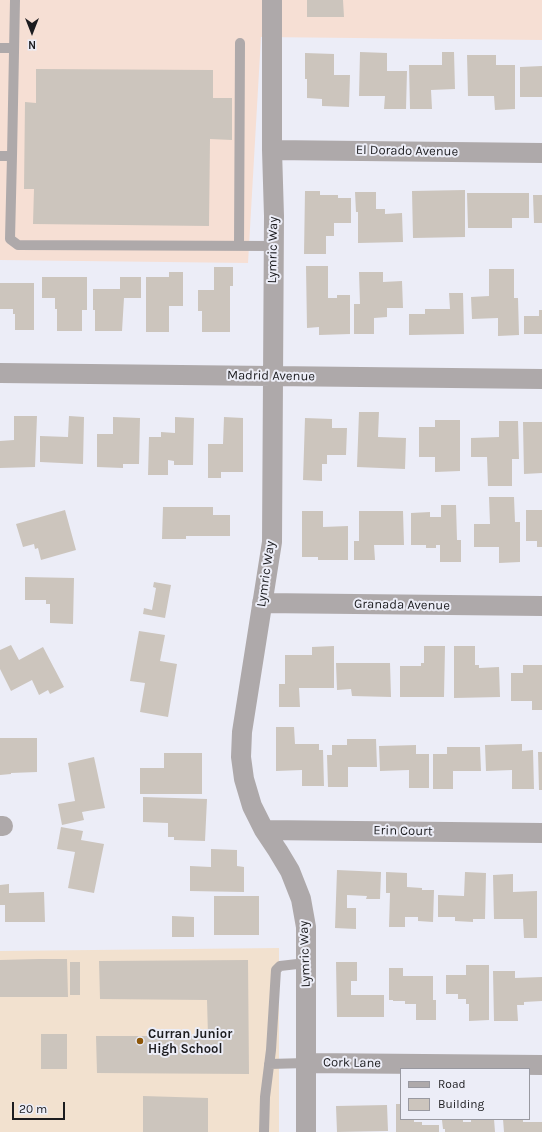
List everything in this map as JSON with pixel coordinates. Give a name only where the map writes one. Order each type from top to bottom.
[{"type":"street","name":"Lymric Way","points":[[272,0],[272,542],[242,732],[241,757],[244,779],[252,806],[264,830],[290,871],[301,900],[306,927],[306,1132]]},
{"type":"street","name":"El Dorado Avenue","points":[[272,150],[542,153]]},
{"type":"street","name":"Madrid Avenue","points":[[0,373],[542,379]]},
{"type":"street","name":"Granada Avenue","points":[[262,603],[542,606]]},
{"type":"street","name":"Erin Court","points":[[264,830],[542,833]]},
{"type":"street","name":"Cork Lane","points":[[306,1062],[542,1065]]},
{"type":"lane","points":[[15,0],[10,239],[18,245],[273,246]]},
{"type":"lane","points":[[239,246],[240,43]]},
{"type":"lane","points":[[0,48],[14,48]]},
{"type":"lane","points":[[0,156],[12,156]]},
{"type":"lane","points":[[264,1132],[265,1097],[271,1050],[276,970],[280,966],[306,963]]},
{"type":"lane","points":[[269,1064],[306,1062]]},
{"type":"shaded area","points":[[0,0],[542,0],[542,40],[261,37],[248,263],[0,260]]},
{"type":"shaded area","name":"Curran Junior High School","points":[[279,948],[279,1132],[0,1132],[0,951]]},
{"type":"building","points":[[307,0],[343,0],[344,17],[307,17]]},
{"type":"building","points":[[360,52],[387,53],[387,71],[407,71],[406,109],[384,109],[385,96],[359,96]]},
{"type":"building","points":[[442,52],[454,52],[455,89],[431,90],[432,109],[410,109],[409,65],[442,65]]},
{"type":"building","points":[[305,53],[334,54],[334,75],[350,75],[349,107],[322,106],[322,99],[307,98]]},
{"type":"building","points":[[467,55],[496,55],[496,65],[515,65],[515,109],[495,110],[494,96],[468,96]]},
{"type":"building","points":[[542,66],[542,97],[520,97],[520,67]]},
{"type":"building","points":[[36,69],[213,70],[213,98],[232,98],[232,140],[210,139],[209,226],[33,224],[34,189],[24,189],[25,102],[36,103]]},
{"type":"building","points":[[465,190],[465,237],[413,238],[412,191]]},
{"type":"building","points":[[305,191],[320,191],[320,195],[338,195],[338,198],[351,198],[351,223],[334,223],[334,236],[326,236],[326,254],[304,254]]},
{"type":"building","points":[[355,192],[376,192],[376,209],[385,209],[385,214],[402,213],[403,242],[358,243],[358,212],[356,212]]},
{"type":"building","points":[[467,193],[529,193],[529,218],[512,218],[512,228],[468,228]]},
{"type":"building","points":[[533,195],[542,195],[542,223],[534,223]]},
{"type":"building","points":[[306,266],[328,266],[328,298],[337,298],[337,295],[350,295],[350,334],[319,335],[319,327],[307,328]]},
{"type":"building","points":[[214,267],[233,267],[233,286],[230,286],[230,332],[202,332],[202,311],[198,311],[198,290],[214,290]]},
{"type":"building","points":[[489,269],[514,269],[514,298],[518,298],[519,335],[498,336],[498,318],[472,319],[471,297],[489,296]]},
{"type":"building","points":[[169,272],[183,272],[183,306],[169,306],[169,332],[146,332],[146,277],[169,277]]},
{"type":"building","points":[[359,272],[383,272],[383,282],[402,281],[403,308],[387,308],[387,317],[374,318],[374,334],[354,334],[354,304],[360,304]]},
{"type":"building","points":[[42,277],[87,277],[87,310],[82,310],[82,331],[57,331],[57,309],[55,309],[55,298],[42,298]]},
{"type":"building","points":[[120,277],[141,277],[141,298],[124,298],[122,331],[95,331],[93,289],[120,289]]},
{"type":"building","points":[[0,283],[34,283],[34,330],[15,330],[15,314],[13,314],[13,309],[0,309]]},
{"type":"building","points":[[449,293],[463,293],[464,334],[409,335],[409,314],[425,314],[425,309],[450,309]]},
{"type":"building","points":[[539,310],[542,310],[542,334],[524,334],[524,316],[539,316]]},
{"type":"building","points":[[359,412],[379,412],[378,437],[406,438],[405,469],[357,467]]},
{"type":"building","points":[[14,416],[37,416],[35,467],[0,468],[0,441],[14,440]]},
{"type":"building","points":[[69,416],[84,417],[83,464],[40,462],[40,436],[68,437]]},
{"type":"building","points":[[113,417],[140,418],[139,464],[123,464],[123,468],[97,467],[97,434],[113,434]]},
{"type":"building","points":[[175,417],[194,418],[193,465],[174,465],[174,461],[168,460],[168,475],[148,475],[149,437],[161,437],[161,432],[175,433]]},
{"type":"building","points":[[224,417],[243,418],[243,472],[221,472],[221,478],[208,478],[208,444],[223,444]]},
{"type":"building","points":[[305,418],[332,419],[332,428],[347,428],[346,455],[327,455],[327,464],[322,464],[322,481],[303,480]]},
{"type":"building","points":[[435,420],[460,420],[460,471],[435,472],[435,457],[419,457],[419,427],[435,427]]},
{"type":"building","points":[[499,421],[518,421],[519,459],[512,459],[512,486],[488,486],[487,457],[471,457],[471,438],[499,437]]},
{"type":"building","points":[[523,422],[542,422],[542,473],[524,474]]},
{"type":"building","points":[[489,497],[514,497],[515,522],[520,522],[520,562],[499,563],[499,547],[474,547],[474,524],[490,524]]},
{"type":"building","points":[[441,505],[456,505],[457,540],[461,540],[461,562],[440,562],[440,545],[436,545],[436,548],[426,548],[426,545],[411,545],[411,513],[430,512],[430,517],[441,517]]},
{"type":"building","points":[[163,507],[213,507],[213,515],[230,515],[230,536],[186,536],[186,539],[162,539]]},
{"type":"building","points":[[65,510],[76,550],[41,560],[38,548],[35,549],[34,544],[23,547],[16,524]]},
{"type":"building","points":[[526,510],[542,510],[542,547],[537,547],[537,541],[526,541]]},
{"type":"building","points":[[302,511],[323,511],[323,527],[348,526],[348,560],[318,560],[318,557],[302,557]]},
{"type":"building","points":[[359,511],[403,511],[404,545],[374,545],[375,560],[354,560],[354,541],[359,541]]},
{"type":"building","points":[[25,577],[74,578],[73,624],[50,623],[50,604],[46,604],[46,600],[25,600]]},
{"type":"building","points":[[154,582],[171,585],[165,618],[143,614],[144,608],[152,610],[156,588],[153,587]]},
{"type":"building","points":[[139,631],[165,635],[160,661],[177,664],[168,717],[140,712],[145,683],[130,681]]},
{"type":"building","points":[[11,645],[19,660],[43,647],[64,687],[50,694],[48,690],[39,695],[32,680],[11,691],[0,669],[0,650]]},
{"type":"building","points":[[334,646],[334,688],[299,688],[300,707],[279,707],[279,684],[285,684],[285,655],[312,655],[312,647]]},
{"type":"building","points":[[424,646],[445,646],[444,697],[400,697],[400,666],[421,666],[421,663],[424,663]]},
{"type":"building","points":[[454,646],[475,646],[475,665],[479,665],[479,668],[499,667],[500,697],[454,698]]},
{"type":"building","points":[[336,663],[390,663],[391,697],[352,696],[351,689],[337,690]]},
{"type":"building","points":[[523,665],[542,665],[542,710],[532,710],[532,701],[511,701],[511,673],[523,673]]},
{"type":"building","points":[[276,727],[294,727],[295,744],[319,744],[319,750],[323,750],[324,786],[302,786],[302,770],[276,771]]},
{"type":"building","points":[[0,738],[37,738],[37,772],[0,775]]},
{"type":"building","points":[[347,739],[376,739],[377,767],[348,767],[348,787],[328,787],[327,755],[332,755],[332,745],[347,745]]},
{"type":"building","points":[[522,744],[522,751],[533,750],[534,789],[512,789],[512,770],[486,771],[485,745]]},
{"type":"building","points":[[416,745],[416,754],[429,754],[429,788],[409,788],[409,770],[380,771],[379,746]]},
{"type":"building","points":[[447,747],[480,747],[481,771],[453,771],[453,789],[433,789],[433,754],[447,754]]},
{"type":"building","points":[[538,752],[542,752],[542,790],[539,790]]},
{"type":"building","points":[[164,753],[202,753],[202,794],[140,794],[140,768],[164,768]]},
{"type":"building","points":[[94,757],[105,808],[82,812],[84,820],[62,825],[58,804],[75,801],[68,763]]},
{"type":"building","points":[[143,797],[207,799],[205,841],[174,840],[174,837],[168,837],[168,823],[143,822]]},
{"type":"building","points":[[61,827],[83,831],[81,840],[104,844],[94,893],[68,888],[75,852],[57,849]]},
{"type":"building","points":[[211,849],[237,850],[237,866],[244,867],[244,892],[190,891],[190,866],[211,867]]},
{"type":"building","points":[[337,870],[381,872],[380,899],[366,899],[367,896],[347,895],[347,908],[356,908],[356,929],[335,928]]},
{"type":"building","points":[[386,872],[407,873],[407,887],[422,888],[422,890],[434,890],[433,922],[418,921],[418,917],[405,917],[405,927],[389,927],[390,893],[386,893]]},
{"type":"building","points":[[465,872],[486,873],[485,919],[473,919],[473,922],[455,921],[455,917],[438,917],[438,895],[464,896]]},
{"type":"building","points":[[513,874],[513,892],[537,891],[537,938],[524,938],[523,919],[494,919],[493,875]]},
{"type":"building","points":[[9,884],[9,893],[44,892],[45,922],[5,922],[5,905],[0,905],[0,885]]},
{"type":"building","points":[[214,896],[259,896],[259,935],[214,935]]},
{"type":"building","points":[[172,916],[194,917],[194,937],[172,937]]},
{"type":"building","points":[[67,959],[68,997],[0,997],[0,960]]},
{"type":"building","points":[[248,960],[249,1074],[97,1073],[96,1036],[208,1036],[207,1000],[100,999],[99,961]]},
{"type":"building","points":[[70,962],[80,962],[80,995],[70,995]]},
{"type":"building","points":[[336,962],[357,962],[357,981],[351,981],[351,995],[384,995],[384,1017],[337,1017]]},
{"type":"building","points":[[466,965],[489,965],[489,1020],[469,1021],[469,1004],[466,1004],[466,999],[458,999],[458,994],[446,994],[446,975],[466,975]]},
{"type":"building","points":[[389,968],[403,968],[403,976],[433,976],[433,1000],[436,1000],[436,1020],[416,1020],[416,1004],[405,1004],[405,1001],[389,1000]]},
{"type":"building","points":[[493,971],[515,971],[515,978],[542,977],[542,1001],[524,1002],[524,1005],[517,1005],[518,1021],[494,1021]]},
{"type":"building","points":[[41,1034],[67,1034],[67,1069],[41,1069]]},
{"type":"building","points":[[143,1096],[208,1098],[208,1132],[143,1132]]},
{"type":"building","points":[[396,1104],[400,1104],[400,1120],[414,1120],[414,1122],[422,1122],[422,1125],[439,1125],[439,1132],[396,1132]]},
{"type":"building","points":[[387,1105],[388,1131],[337,1132],[336,1106]]},
{"type":"building","points":[[442,1120],[463,1120],[463,1122],[471,1122],[471,1120],[494,1120],[495,1132],[445,1132],[445,1129],[443,1129]]},
{"type":"building","points":[[503,1120],[542,1122],[542,1132],[504,1132]]},
{"type":"place","name":"Curran Junior High School","points":[[140,1041]]}]
